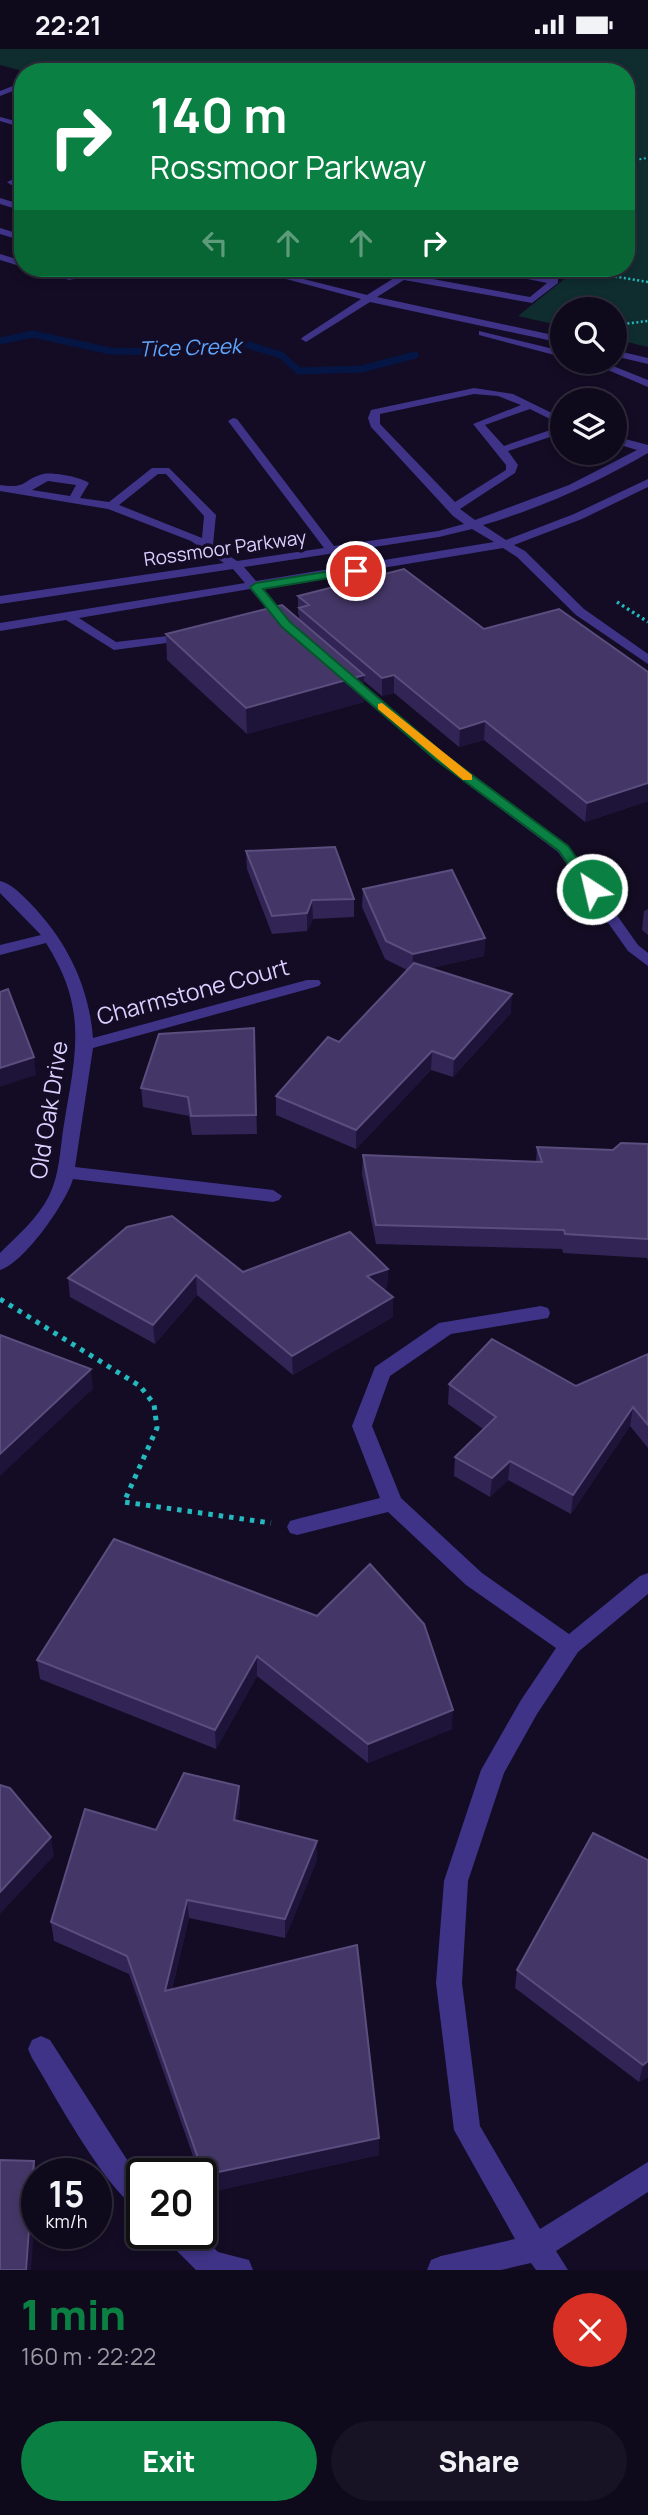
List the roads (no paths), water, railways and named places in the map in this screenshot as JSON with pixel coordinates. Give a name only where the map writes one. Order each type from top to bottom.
[{"type":"street","points":[[10,182],[14,180]]},
{"type":"street","points":[[285,277],[395,305],[550,337]]},
{"type":"street","points":[[306,339],[402,277]]},
{"type":"street","points":[[408,277],[532,300],[555,281],[531,277]]},
{"type":"street","points":[[395,305],[468,329],[550,351]]},
{"type":"street","points":[[627,355],[648,359]]},
{"type":"street","points":[[627,371],[648,377]]},
{"type":"street","points":[[623,374],[648,384]]},
{"type":"street","points":[[550,416],[506,393],[474,391],[375,412],[373,418],[375,425],[454,507],[457,514],[521,554],[580,612],[648,660]]},
{"type":"street","points":[[454,507],[512,471],[512,465],[502,450],[478,423],[530,405]]},
{"type":"street","points":[[233,421],[332,551]]},
{"type":"street","points":[[502,450],[550,433]]},
{"type":"street","points":[[627,443],[647,448]]},
{"type":"street","name":"Rossmoor Parkway","points":[[0,600],[439,534],[475,525],[581,486],[647,448]]},
{"type":"street","points":[[111,506],[156,470],[169,471],[210,515],[207,546]]},
{"type":"street","points":[[22,492],[46,477],[83,483],[73,500]]},
{"type":"street","name":"Rossmoor Parkway","points":[[0,627],[505,544],[566,523],[619,499],[648,482]]},
{"type":"street","points":[[0,488],[111,506],[195,538],[237,566],[291,629],[266,627]]},
{"type":"street","points":[[0,600],[25,621]]},
{"type":"street","points":[[67,615],[114,646],[197,635]]},
{"type":"street","points":[[336,667],[440,757],[563,849],[633,948],[648,961]]},
{"type":"street","name":"Old Oak Drive","points":[[0,885],[16,897],[51,937],[69,972],[83,1014],[85,1045],[65,1172],[56,1200],[0,1264]]},
{"type":"street","points":[[0,950],[51,937]]},
{"type":"street","name":"Charmstone Court","points":[[85,1045],[313,983]]},
{"type":"street","points":[[65,1172],[273,1196]]},
{"type":"street","points":[[541,1313],[446,1328],[382,1372],[362,1426],[392,1503],[474,1579],[570,1646]]},
{"type":"street","points":[[298,1527],[392,1503]]},
{"type":"street","points":[[554,2270],[536,2248],[467,2130],[449,1983],[456,1881],[493,1770],[529,1707],[570,1646],[648,1582]]},
{"type":"street","points":[[41,2049],[126,2182]]},
{"type":"street","points":[[441,2270],[536,2248],[648,2176]]},
{"type":"street","points":[[196,2249],[212,2265],[239,2270]]},
{"type":"waterway","name":"Tice Creek","points":[[0,341],[33,334],[110,351],[157,352],[192,344],[245,344],[281,355],[299,371],[362,369],[415,355]]}]
